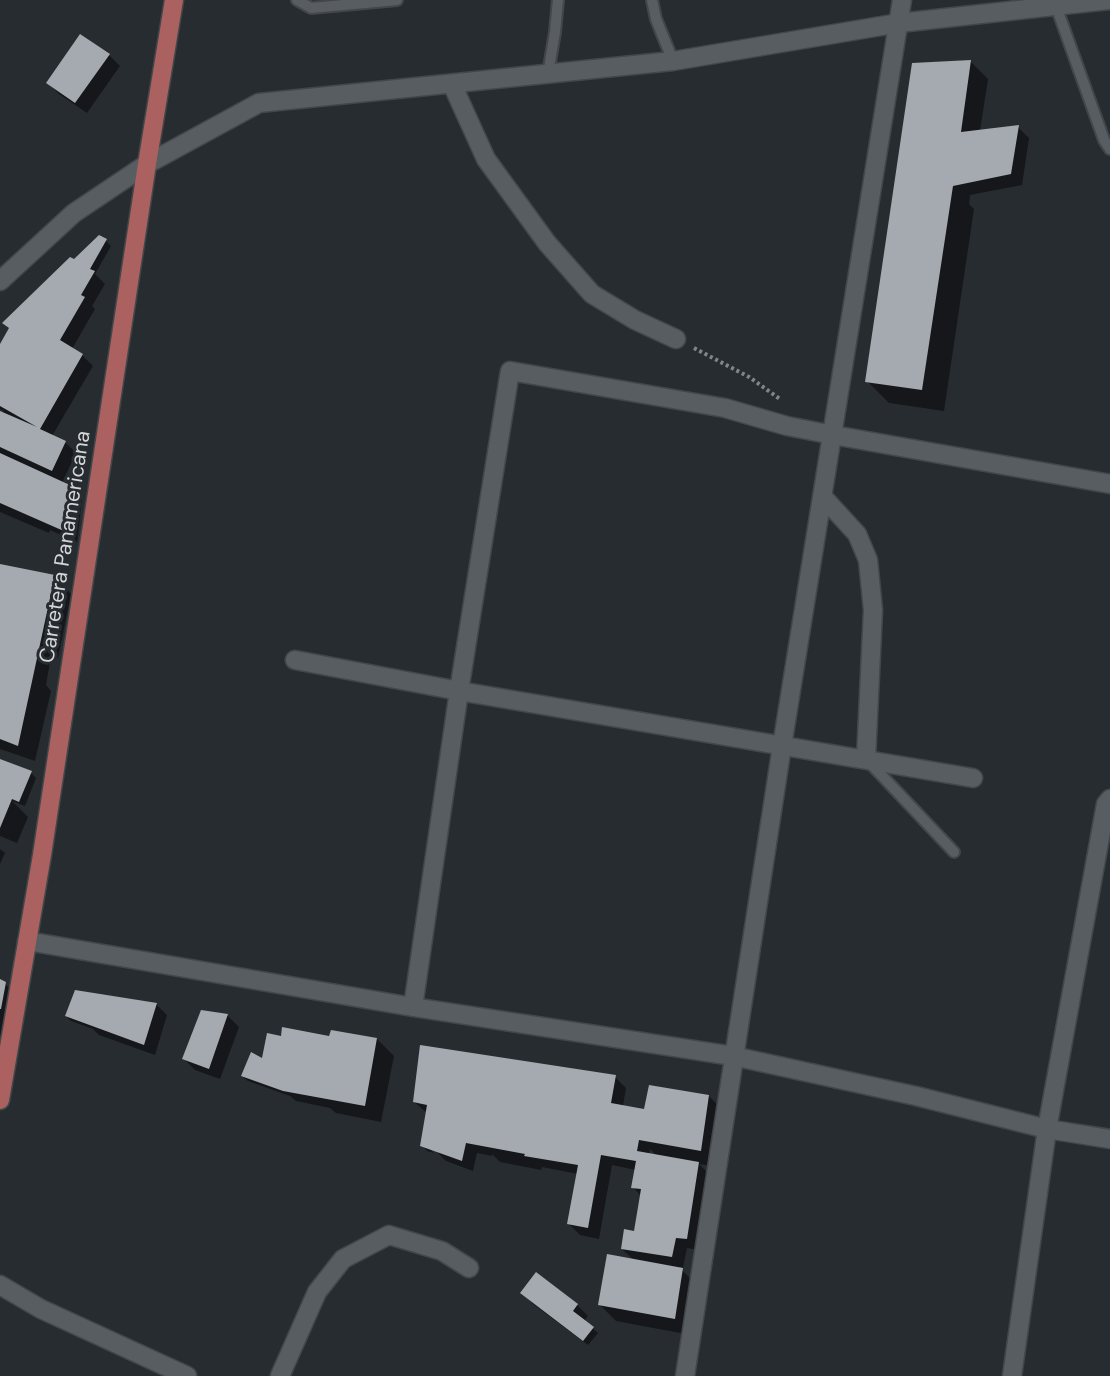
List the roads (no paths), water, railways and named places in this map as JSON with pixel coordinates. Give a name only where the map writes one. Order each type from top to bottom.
[{"type":"main road","name":"Carretera Panamericana","points":[[0,1100],[48,820],[174,0]]},
{"type":"street","points":[[685,1376],[733,1056],[902,0]]},
{"type":"street","points":[[0,281],[74,213],[147,164],[259,104],[673,61],[899,23],[1109,0]]},
{"type":"street","points":[[452,84],[486,159],[547,243],[584,286],[592,294],[635,320],[676,339]]},
{"type":"street","points":[[413,1007],[459,691],[510,371],[725,408],[787,426],[1110,484]]},
{"type":"street","points":[[823,497],[857,534],[868,560],[873,610],[866,759]]},
{"type":"street","points":[[295,660],[459,691],[973,778]]},
{"type":"street","points":[[1012,1376],[1047,1129],[1106,804],[1110,799]]},
{"type":"street","points":[[27,941],[413,1007],[733,1056],[916,1096],[1047,1129],[1110,1139]]},
{"type":"street","points":[[280,1376],[317,1292],[343,1259],[389,1235],[442,1251],[469,1268]]},
{"type":"street","points":[[0,1285],[41,1309],[187,1376]]},
{"type":"lane","points":[[297,0],[311,8],[397,0]]},
{"type":"lane","points":[[548,74],[558,0]]},
{"type":"lane","points":[[652,0],[656,20],[673,61]]},
{"type":"lane","points":[[1056,6],[1104,140],[1110,149]]},
{"type":"lane","points":[[866,759],[954,852]]}]
